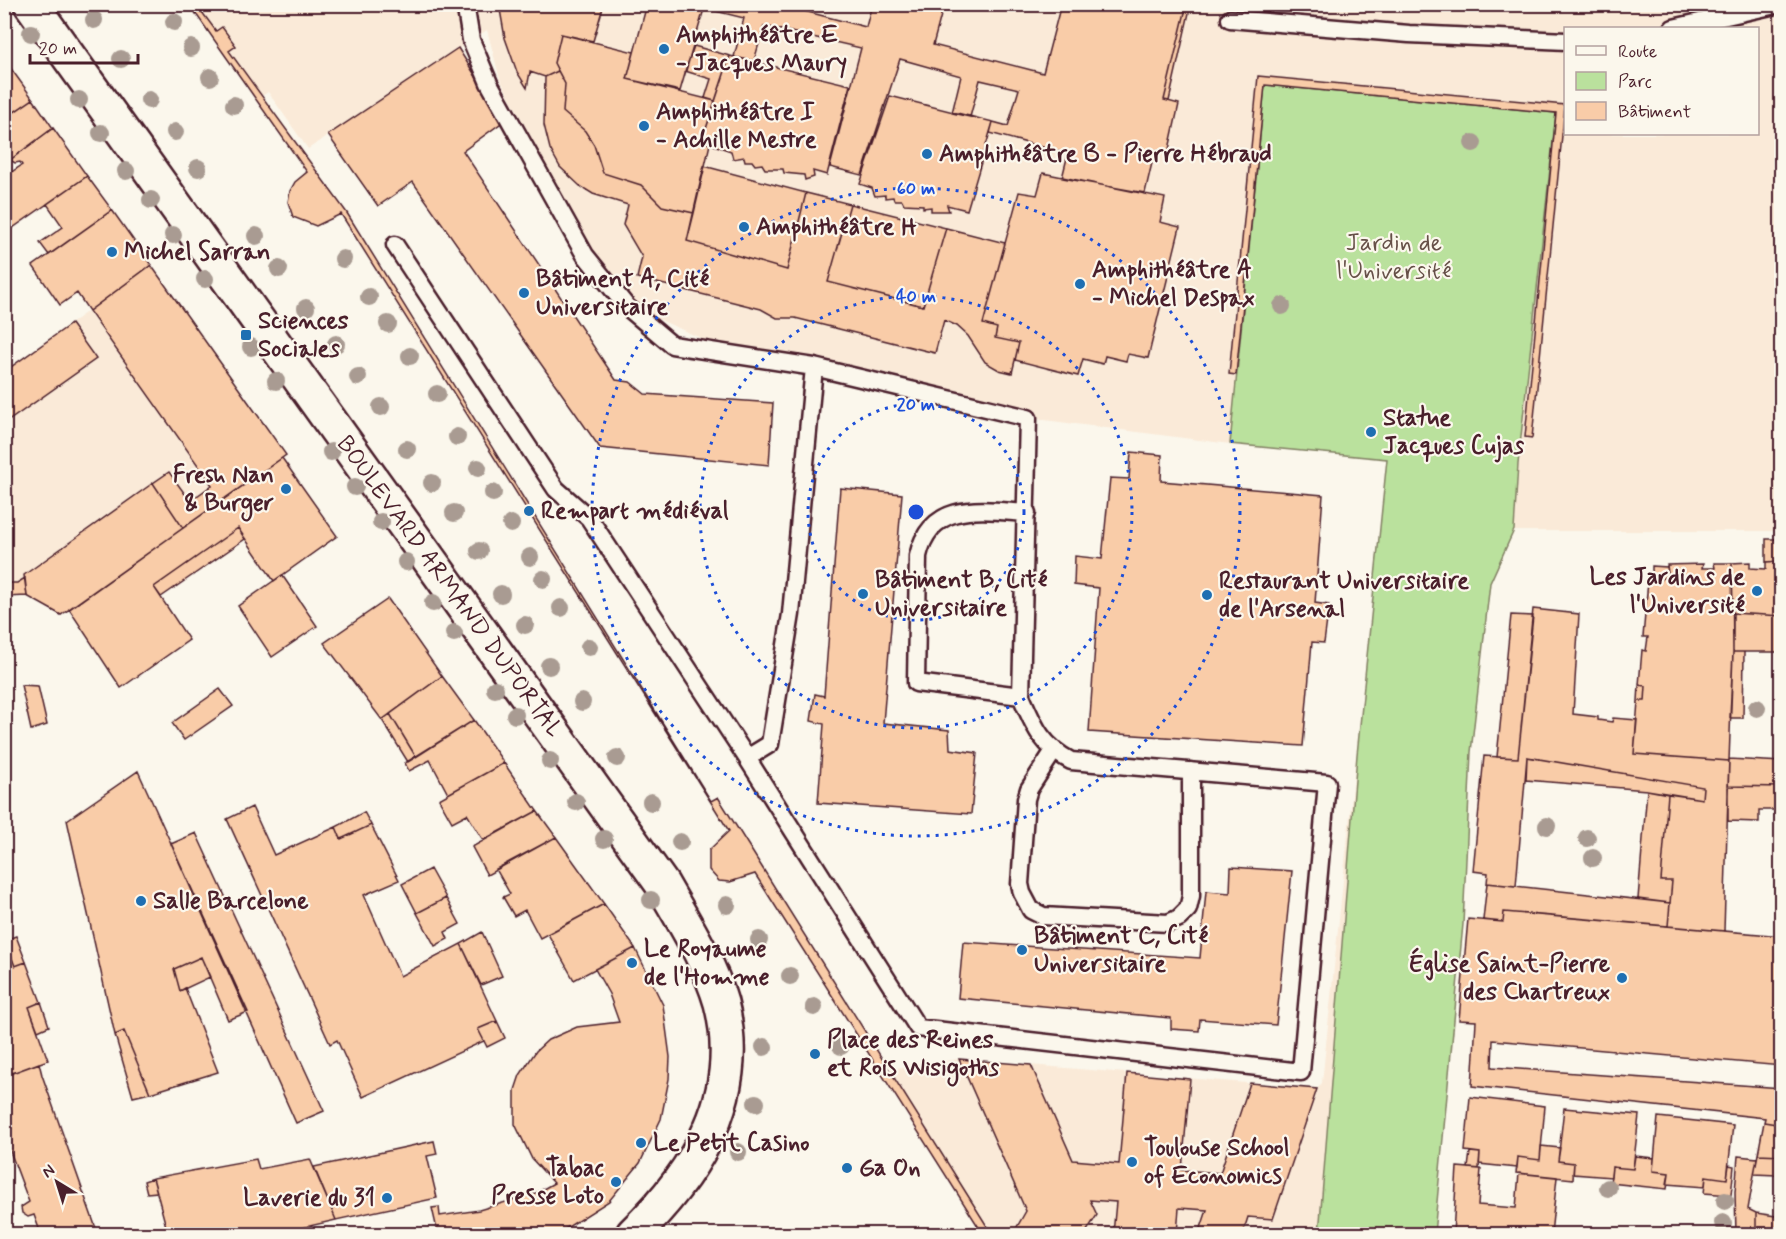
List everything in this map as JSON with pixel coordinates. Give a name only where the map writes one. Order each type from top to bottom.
[{"type":"street","name":"BOULEVARD ARMAND DUPORTAL","points":[[31,4],[657,877],[688,928],[720,1000],[725,1022],[726,1069],[716,1121],[693,1163],[664,1204],[633,1234]]},
{"type":"lane","points":[[395,245],[556,489],[589,518],[747,758],[918,1028],[1300,1072],[1327,783],[1071,761],[1053,752],[1036,731],[1021,696],[1028,418],[814,367],[672,345],[627,307],[585,255],[489,83],[471,40],[465,4]]},
{"type":"lane","points":[[1677,27],[1780,4]]},
{"type":"lane","points":[[1230,19],[1409,34],[1564,41]]},
{"type":"lane","points":[[747,758],[770,744],[791,614],[814,367]]},
{"type":"lane","points":[[1021,696],[916,683],[918,556],[921,542],[936,523],[951,514],[968,509],[1027,513]]},
{"type":"lane","points":[[1053,752],[1029,789],[1026,799],[1020,884],[1027,904],[1043,916],[1155,924],[1179,918],[1188,909],[1191,896],[1191,771]]},
{"type":"shaded area","points":[[196,5],[1781,5],[1781,531],[1514,531],[1490,583],[1471,752],[1463,924],[1434,1234],[992,1234],[889,1069],[959,1059],[1317,1089],[1322,1083],[1387,459],[1230,444],[1029,418],[727,350],[636,309],[608,282],[500,79],[487,30],[308,149],[268,92],[262,96],[229,51],[235,46],[222,27],[216,31]]},
{"type":"shaded area","points":[[151,265],[286,455],[61,615],[27,596],[25,578],[17,583],[5,583],[4,372]]},
{"type":"green space","name":"Jardin de l'Université","points":[[1265,85],[1556,113],[1518,464],[1514,530],[1490,583],[1471,752],[1463,924],[1434,1234],[1319,1234],[1357,755],[1387,459],[1230,444]]},
{"type":"building","name":"Rempart médiéval","points":[[189,4],[196,4],[216,31],[222,27],[236,46],[229,51],[347,213],[711,801],[718,797],[992,1234],[983,1234],[755,874],[730,882],[719,881],[709,870],[709,850],[729,831],[341,214],[316,226],[293,217],[288,202],[290,191],[295,182],[307,172]]},
{"type":"building","points":[[499,4],[604,4],[593,41],[561,34],[554,63],[558,71],[545,77],[530,72],[527,88],[517,72],[505,38]]},
{"type":"building","name":"Amphithéâtre E - Jacques Maury","points":[[647,4],[687,4],[704,9],[680,91],[627,79]]},
{"type":"building","points":[[687,4],[777,4],[866,27],[872,4],[944,4],[933,45],[1043,73],[1061,4],[1187,4],[1164,100],[1179,104],[1168,154],[1155,150],[1145,193],[1062,178],[1068,154],[990,133],[993,122],[1008,126],[1019,89],[980,80],[970,117],[952,113],[961,76],[900,59],[862,175],[830,167],[861,48],[764,26],[754,61],[734,57],[744,18]]},
{"type":"building","points":[[1187,4],[1191,4],[1169,101],[1164,100]]},
{"type":"building","name":"Amphithéâtre I - Achille Mestre","points":[[561,34],[634,52],[627,79],[715,101],[702,141],[710,144],[694,213],[662,206],[641,185],[603,173],[594,145],[585,131],[563,112],[565,84],[554,63]]},
{"type":"building","points":[[694,46],[730,56],[715,101],[705,98],[711,79],[685,71]]},
{"type":"building","name":"Bâtiment A, Cité Universitaire","points":[[458,48],[504,121],[463,151],[616,380],[630,382],[645,394],[773,403],[769,465],[600,448],[413,182],[378,206],[328,135]]},
{"type":"building","points":[[730,56],[850,85],[827,175],[813,171],[814,177],[805,180],[804,175],[784,173],[783,169],[765,169],[762,164],[755,165],[752,161],[745,161],[744,157],[733,159],[731,151],[702,141]]},
{"type":"building","points":[[4,59],[33,99],[4,119]]},
{"type":"building","points":[[558,71],[565,84],[563,112],[585,131],[594,145],[603,173],[641,185],[662,206],[694,213],[687,241],[787,270],[806,193],[850,204],[828,282],[923,306],[946,228],[1005,243],[983,324],[997,328],[995,338],[1019,343],[1012,373],[999,370],[985,362],[968,336],[957,326],[944,320],[935,353],[795,318],[777,318],[761,309],[637,278],[642,257],[623,225],[628,205],[593,194],[580,186],[560,167],[550,149],[544,125],[545,77]]},
{"type":"building","points":[[1258,76],[1564,105],[1532,438],[1525,437],[1556,113],[1265,85],[1236,375],[1229,374]]},
{"type":"building","name":"Amphithéâtre B - Pierre Hébraud","points":[[890,96],[993,122],[967,210],[947,205],[949,211],[931,211],[931,207],[923,208],[923,205],[904,204],[902,200],[894,200],[893,197],[885,198],[885,195],[875,196],[872,188],[860,184]]},
{"type":"building","points":[[33,99],[53,128],[10,160],[4,153],[4,119]]},
{"type":"building","points":[[53,128],[87,176],[7,232],[4,229],[4,177],[22,165],[20,162],[15,163],[10,160]]},
{"type":"building","name":"Amphithéâtre H","points":[[704,166],[806,193],[787,270],[687,241]]},
{"type":"building","name":"Amphithéâtre A - Michel Despax","points":[[1043,173],[1165,198],[1160,222],[1180,227],[1148,358],[1128,354],[1126,361],[1105,356],[1103,364],[1083,359],[1078,376],[1015,360],[1019,343],[995,338],[997,328],[983,324],[1019,192],[1037,195]]},
{"type":"building","points":[[87,176],[112,210],[49,255],[40,243],[63,227],[47,204]]},
{"type":"building","points":[[850,204],[946,228],[923,306],[828,282]]},
{"type":"building","points":[[112,210],[151,265],[89,311],[77,293],[60,305],[33,266]]},
{"type":"building","points":[[151,265],[286,455],[183,528],[153,483],[169,472],[190,501],[212,485],[89,311]]},
{"type":"building","points":[[71,324],[96,359],[4,424],[4,372]]},
{"type":"building","name":"Restaurant Universitaire de l'Arsenal","points":[[1131,452],[1162,455],[1161,481],[1323,495],[1315,603],[1329,605],[1324,643],[1312,642],[1303,746],[1089,732],[1099,588],[1074,585],[1075,556],[1102,559],[1110,478],[1129,479]]},
{"type":"building","points":[[282,458],[337,536],[274,581],[238,528],[154,587],[189,640],[121,688],[69,609]]},
{"type":"building","points":[[153,483],[183,528],[61,615],[27,596],[24,575]]},
{"type":"building","name":"Bâtiment B, Cité Universitaire","points":[[840,488],[902,494],[883,723],[949,730],[950,749],[977,753],[971,814],[818,803],[824,724],[811,721],[815,694],[824,696]]},
{"type":"building","points":[[238,528],[245,539],[161,597],[154,587]]},
{"type":"building","name":"Les Jardins de l'Université","points":[[1766,539],[1780,539],[1781,561],[1766,562]]},
{"type":"building","name":"Les Jardins de l'Université","points":[[1780,539],[1782,539],[1782,616],[1733,613],[1732,563],[1750,562],[1750,568],[1766,569],[1766,562],[1781,561]]},
{"type":"building","points":[[1714,563],[1732,563],[1733,652],[1729,761],[1634,754],[1638,701],[1645,701],[1646,686],[1639,685],[1642,650],[1646,651],[1648,637],[1643,637],[1648,581],[1657,583],[1668,574],[1667,565],[1703,564],[1702,568],[1715,568]]},
{"type":"building","points":[[1652,566],[1667,567],[1668,574],[1657,583],[1652,582]]},
{"type":"building","points":[[282,575],[317,626],[272,657],[238,606]]},
{"type":"building","points":[[25,578],[27,596],[4,597],[4,583],[17,583]]},
{"type":"building","points":[[388,599],[442,676],[382,720],[324,643]]},
{"type":"building","points":[[1533,609],[1579,614],[1573,714],[1598,717],[1598,720],[1612,722],[1613,718],[1637,720],[1634,754],[1729,761],[1724,931],[1668,926],[1672,881],[1661,881],[1668,794],[1702,799],[1703,787],[1527,757],[1516,886],[1487,883],[1488,873],[1473,871],[1484,756],[1518,758]]},
{"type":"building","points":[[1733,613],[1782,616],[1782,652],[1733,652]]},
{"type":"building","points":[[1511,615],[1533,616],[1518,758],[1497,757]]},
{"type":"building","points":[[1733,652],[1744,652],[1743,718],[1730,718]]},
{"type":"building","points":[[442,676],[474,720],[416,757],[390,714]]},
{"type":"building","points":[[21,685],[38,686],[47,725],[31,730]]},
{"type":"building","points":[[1639,685],[1646,686],[1645,701],[1638,701]]},
{"type":"building","points":[[220,689],[233,706],[184,740],[172,723]]},
{"type":"building","points":[[390,714],[416,757],[408,762],[382,720]]},
{"type":"building","points":[[474,720],[504,763],[448,794],[430,760],[409,771],[405,763]]},
{"type":"building","points":[[1527,757],[1703,787],[1702,799],[1647,790],[1526,780]]},
{"type":"building","points":[[1729,759],[1782,762],[1782,787],[1728,786]]},
{"type":"building","points":[[504,763],[537,811],[483,840],[467,814],[452,822],[439,799]]},
{"type":"building","name":"Salle Barcelone","points":[[138,771],[248,1012],[228,1020],[201,957],[174,969],[180,991],[185,988],[218,1072],[150,1093],[124,1031],[115,1035],[67,820]]},
{"type":"building","points":[[1728,786],[1782,787],[1782,851],[1778,850],[1778,810],[1759,810],[1759,822],[1728,821]]},
{"type":"building","points":[[1647,790],[1668,794],[1661,881],[1672,881],[1670,903],[1638,899]]},
{"type":"building","points":[[252,807],[274,855],[336,827],[341,839],[371,825],[399,880],[364,895],[400,976],[461,944],[497,1021],[478,1029],[484,1041],[363,1097],[337,1040],[330,1044],[227,819]]},
{"type":"building","points":[[537,811],[556,837],[487,875],[472,847]]},
{"type":"building","points":[[364,812],[371,825],[341,839],[336,827]]},
{"type":"building","points":[[196,833],[324,1111],[296,1123],[171,844]]},
{"type":"building","points":[[556,837],[604,904],[540,938],[525,910],[514,916],[503,897],[510,894],[496,869]]},
{"type":"building","name":"Bâtiment C, Cité Universitaire","points":[[1231,867],[1292,871],[1276,1025],[1200,1019],[1199,1031],[1171,1029],[1171,1018],[958,998],[963,942],[1200,958],[1206,891],[1230,893]]},
{"type":"building","points":[[430,869],[446,898],[417,913],[402,884]]},
{"type":"building","points":[[1487,883],[1670,903],[1668,926],[1504,912],[1503,922],[1483,920]]},
{"type":"building","points":[[446,898],[460,924],[445,932],[448,939],[435,946],[417,913]]},
{"type":"building","points":[[604,904],[635,948],[574,980],[548,934]]},
{"type":"building","name":"Église Saint-Pierre des Chartreux","points":[[1504,912],[1782,936],[1782,1066],[1493,1040],[1492,1067],[1782,1088],[1782,1125],[1764,1122],[1765,1118],[1472,1086],[1476,1021],[1459,1020],[1468,919],[1503,922]]},
{"type":"building","points":[[482,932],[502,976],[481,985],[461,944]]},
{"type":"building","points":[[16,936],[26,962],[15,966],[5,940]]},
{"type":"building","points":[[4,938],[15,966],[26,962],[41,1002],[29,1007],[48,1060],[4,1076]]},
{"type":"building","points":[[635,948],[663,1005],[670,1057],[669,1079],[661,1119],[640,1163],[609,1201],[557,1234],[438,1234],[432,1208],[439,1207],[440,1216],[479,1210],[536,1193],[554,1183],[532,1159],[515,1124],[515,1090],[520,1075],[536,1051],[548,1040],[577,1027],[619,1022],[609,994],[595,969]]},
{"type":"building","points":[[201,957],[210,977],[180,991],[174,969]]},
{"type":"building","points":[[41,1002],[49,1026],[38,1031],[29,1007]]},
{"type":"building","points":[[497,1021],[505,1038],[487,1047],[478,1029]]},
{"type":"building","points":[[124,1031],[150,1093],[133,1097],[115,1035]]},
{"type":"building","points":[[959,1059],[1031,1065],[1073,1160],[1119,1164],[1127,1073],[1190,1079],[1182,1170],[1220,1173],[1250,1083],[1317,1089],[1273,1219],[1248,1217],[1243,1233],[1199,1234],[1207,1210],[1179,1208],[1177,1234],[1113,1234],[1116,1202],[1090,1200],[1097,1215],[1085,1234],[1013,1234],[1026,1211]]},
{"type":"building","points":[[39,1063],[98,1234],[41,1234],[34,1215],[28,1217],[22,1213],[21,1207],[29,1202],[7,1143],[4,1145],[4,1076]]},
{"type":"building","points":[[1470,1097],[1545,1106],[1540,1160],[1518,1157],[1517,1168],[1479,1164],[1480,1153],[1465,1151]]},
{"type":"building","points":[[1564,1108],[1639,1115],[1633,1169],[1612,1167],[1611,1177],[1573,1174],[1574,1163],[1558,1161]]},
{"type":"building","points":[[1658,1117],[1733,1125],[1727,1179],[1706,1176],[1705,1187],[1667,1184],[1669,1173],[1653,1171]]},
{"type":"building","points":[[1764,1122],[1782,1125],[1782,1155],[1758,1154]]},
{"type":"building","points":[[434,1141],[437,1154],[427,1156],[437,1198],[336,1220],[314,1167]]},
{"type":"building","points":[[1541,1146],[1560,1148],[1558,1161],[1574,1163],[1573,1179],[1516,1173],[1518,1157],[1540,1160]]},
{"type":"building","points":[[1470,1152],[1480,1153],[1479,1169],[1468,1168]]},
{"type":"building","points":[[1758,1154],[1782,1155],[1782,1171],[1777,1175],[1754,1174]]},
{"type":"building","points":[[1635,1156],[1654,1158],[1653,1171],[1669,1173],[1667,1189],[1610,1183],[1612,1167],[1633,1169]]},
{"type":"building","points":[[1738,1156],[1757,1158],[1748,1209],[1756,1213],[1756,1234],[1736,1234],[1735,1192]]},
{"type":"building","points":[[256,1159],[259,1169],[310,1159],[336,1220],[292,1230],[293,1234],[168,1234],[153,1178]]},
{"type":"building","points":[[1729,1165],[1734,1166],[1731,1195],[1704,1193],[1706,1176],[1727,1179]]},
{"type":"building","points":[[1457,1167],[1481,1169],[1478,1205],[1516,1208],[1519,1173],[1557,1177],[1551,1234],[1453,1234]]},
{"type":"building","points":[[153,1178],[157,1192],[147,1193],[144,1181]]},
{"type":"building","points":[[1756,1213],[1782,1217],[1782,1234],[1756,1234]]},
{"type":"place","name":"Amphithéâtre E - Jacques Maury","points":[[664,49]]},
{"type":"place","name":"Amphithéâtre I - Achille Mestre","points":[[644,126]]},
{"type":"place","name":"Amphithéâtre B - Pierre Hébraud","points":[[927,154]]},
{"type":"place","name":"Amphithéâtre H","points":[[744,227]]},
{"type":"place","name":"Michel Sarran","points":[[112,252]]},
{"type":"place","name":"Amphithéâtre A - Michel Despax","points":[[1080,284]]},
{"type":"place","name":"Bâtiment A, Cité Universitaire","points":[[524,293]]},
{"type":"place","name":"Sciences Sociales","points":[[246,335]]},
{"type":"place","name":"Statue Jacques Cujas","points":[[1371,432]]},
{"type":"place","name":"Fresh Nan & Burger","points":[[286,489]]},
{"type":"place","name":"Rempart médiéval","points":[[529,511]]},
{"type":"place","name":"Les Jardins de l'Université","points":[[1757,591]]},
{"type":"place","name":"Bâtiment B, Cité Universitaire","points":[[863,594]]},
{"type":"place","name":"Restaurant Universitaire de l'Arsenal","points":[[1207,595]]},
{"type":"place","name":"Salle Barcelone","points":[[141,901]]},
{"type":"place","name":"Bâtiment C, Cité Universitaire","points":[[1022,950]]},
{"type":"place","name":"Le Royaume de l'Homme","points":[[632,963]]},
{"type":"place","name":"Église Saint-Pierre des Chartreux","points":[[1622,978]]},
{"type":"place","name":"Place des Reines et Rois Wisigoths","points":[[815,1054]]},
{"type":"place","name":"Le Petit Casino","points":[[641,1143]]},
{"type":"place","name":"Toulouse School of Economics","points":[[1132,1162]]},
{"type":"place","name":"Ga On","points":[[847,1168]]},
{"type":"place","name":"Tabac Presse Loto","points":[[616,1182]]},
{"type":"place","name":"Laverie du 31","points":[[387,1198]]}]
